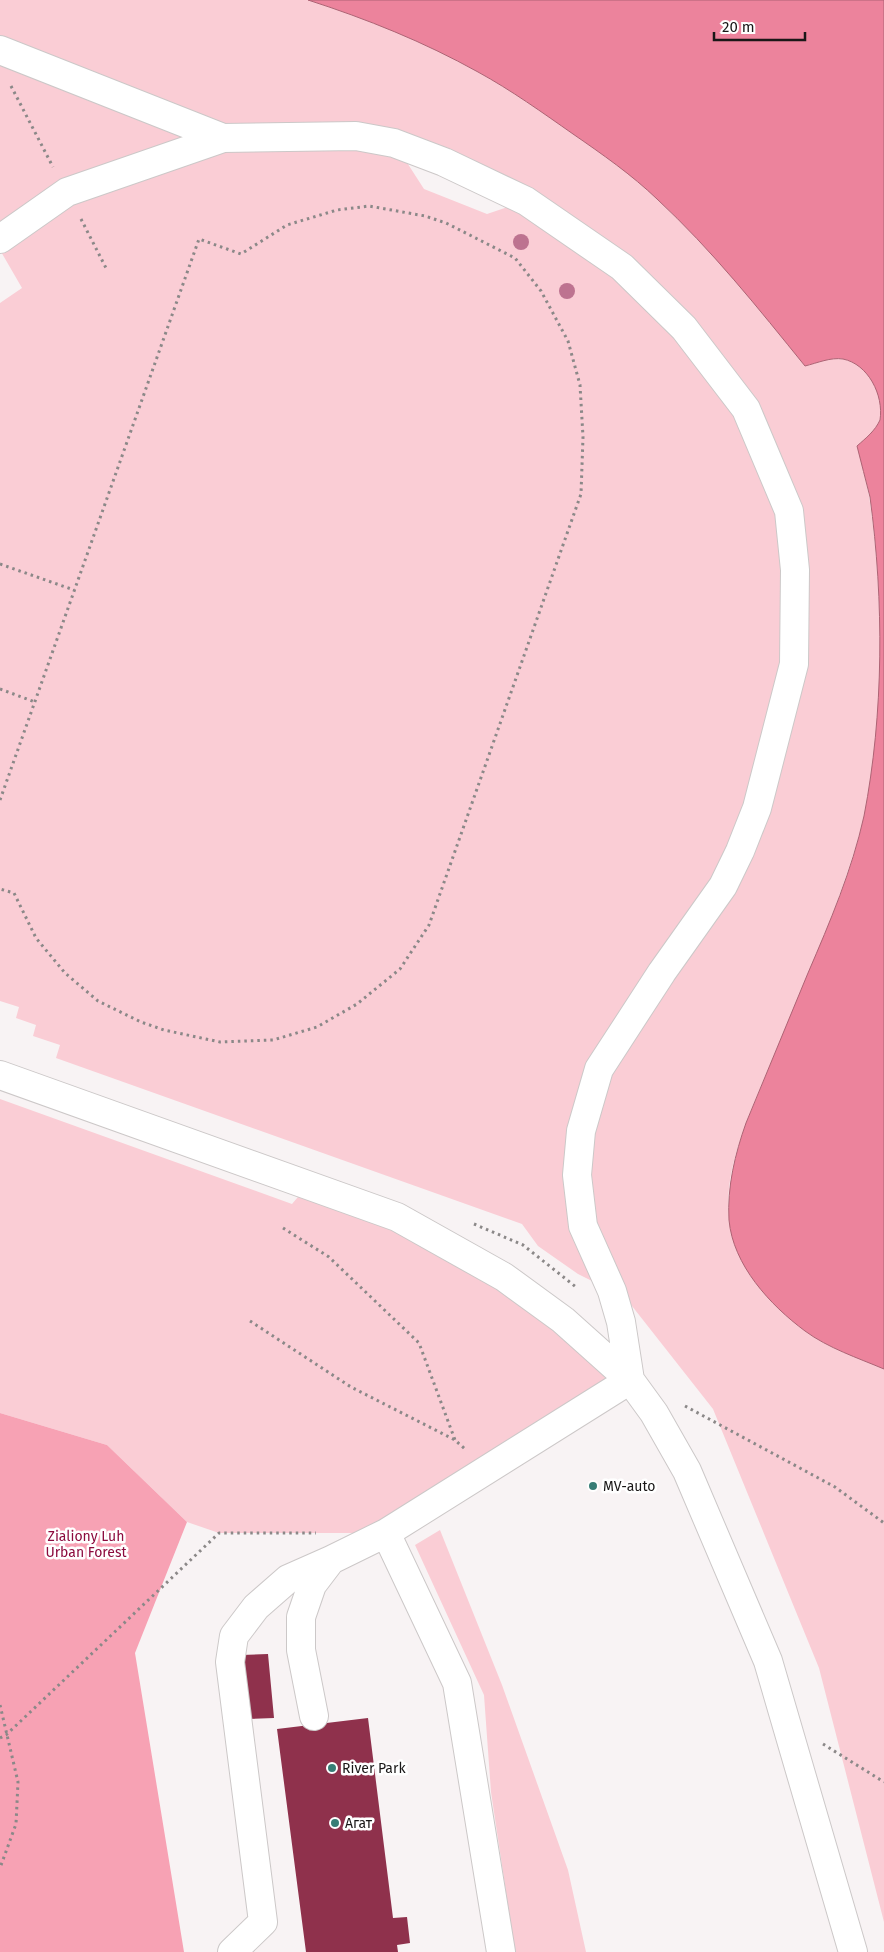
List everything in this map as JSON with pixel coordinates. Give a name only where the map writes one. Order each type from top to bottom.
[{"type":"lane","points":[[0,50],[223,138]]},
{"type":"lane","points":[[0,239],[67,192],[223,138],[356,136],[394,143],[444,162],[526,201],[622,267],[684,328],[746,409],[789,511],[795,570],[794,664],[757,808],[723,886],[662,972],[599,1069],[581,1131],[577,1175],[583,1226],[612,1291],[621,1322],[630,1380]]},
{"type":"lane","points":[[0,1075],[397,1216],[504,1277],[562,1320],[630,1380],[654,1413],[687,1470],[768,1661],[853,1952]]},
{"type":"lane","points":[[232,1952],[263,1922],[230,1662],[234,1636],[256,1607],[288,1579],[386,1533],[630,1380]]},
{"type":"lane","points":[[386,1533],[457,1682],[501,1952]]},
{"type":"lane","points":[[314,1716],[301,1650],[301,1618],[312,1585],[332,1560]]},
{"type":"path","points":[[0,800],[199,239],[241,254],[286,225],[336,210],[369,206],[424,216],[446,223],[515,258],[541,290],[568,342],[580,385],[583,437],[581,494],[429,924],[400,969],[357,1004],[317,1027],[273,1040],[220,1042],[164,1030],[141,1022],[98,1001],[66,974],[36,938],[14,894],[0,889]]},
{"type":"path","points":[[0,564],[74,590]]},
{"type":"path","points":[[0,689],[35,702]]},
{"type":"path","points":[[283,1228],[329,1257],[419,1343],[455,1440]]},
{"type":"path","points":[[250,1321],[351,1387],[455,1440],[488,1469]]},
{"type":"path","points":[[684,1406],[835,1487],[884,1523]]},
{"type":"path","points":[[0,1738],[6,1735],[219,1533],[317,1533]]},
{"type":"path","points":[[0,1705],[18,1782],[16,1824],[0,1868]]},
{"type":"path","points":[[818,1740],[884,1782]]},
{"type":"shaded area","points":[[0,0],[308,0],[352,15],[416,41],[458,61],[527,102],[627,173],[677,218],[734,280],[805,366],[838,359],[852,362],[867,374],[877,391],[881,410],[880,420],[873,431],[857,446],[869,496],[874,534],[879,616],[878,700],[871,781],[864,819],[852,860],[828,927],[740,1142],[730,1182],[728,1203],[730,1223],[740,1255],[757,1284],[768,1297],[792,1321],[823,1343],[884,1369],[884,1922],[819,1668],[713,1409],[632,1306],[612,1291],[578,1274],[538,1246],[522,1224],[56,1058],[60,1045],[33,1036],[36,1025],[16,1018],[19,1007],[0,1001],[0,303],[22,288],[0,250]],"holes":[[[395,144],[526,201],[487,214],[424,189]]]},
{"type":"shaded area","points":[[308,0],[884,0],[884,1369],[823,1343],[792,1321],[779,1309],[755,1283],[746,1268],[732,1237],[729,1220],[729,1195],[738,1147],[746,1123],[840,896],[859,836],[871,777],[878,697],[880,616],[875,536],[870,497],[857,446],[873,431],[880,420],[881,410],[877,391],[867,374],[852,362],[834,359],[805,366],[716,259],[657,199],[595,149],[515,94],[458,61],[416,41],[352,15]]},
{"type":"shaded area","points":[[0,1099],[292,1204],[309,1184],[397,1217],[630,1380],[386,1533],[219,1533],[187,1522],[107,1445],[0,1413]]},
{"type":"shaded area","points":[[440,1530],[502,1685],[568,1870],[586,1952],[515,1952],[491,1792],[484,1695],[415,1545]]},
{"type":"green space","name":"Zialiony Luh Urban Forest","points":[[0,1413],[107,1445],[187,1522],[135,1653],[184,1952],[0,1952]]},
{"type":"building","points":[[268,1654],[274,1718],[247,1719],[241,1655]]},
{"type":"building","name":"Агат","points":[[368,1718],[393,1918],[407,1917],[410,1943],[397,1945],[398,1952],[306,1952],[277,1729]]},
{"type":"place","name":"MV-auto","points":[[593,1486]]},
{"type":"place","name":"River Park","points":[[332,1768]]},
{"type":"place","name":"Агат","points":[[335,1823]]}]
